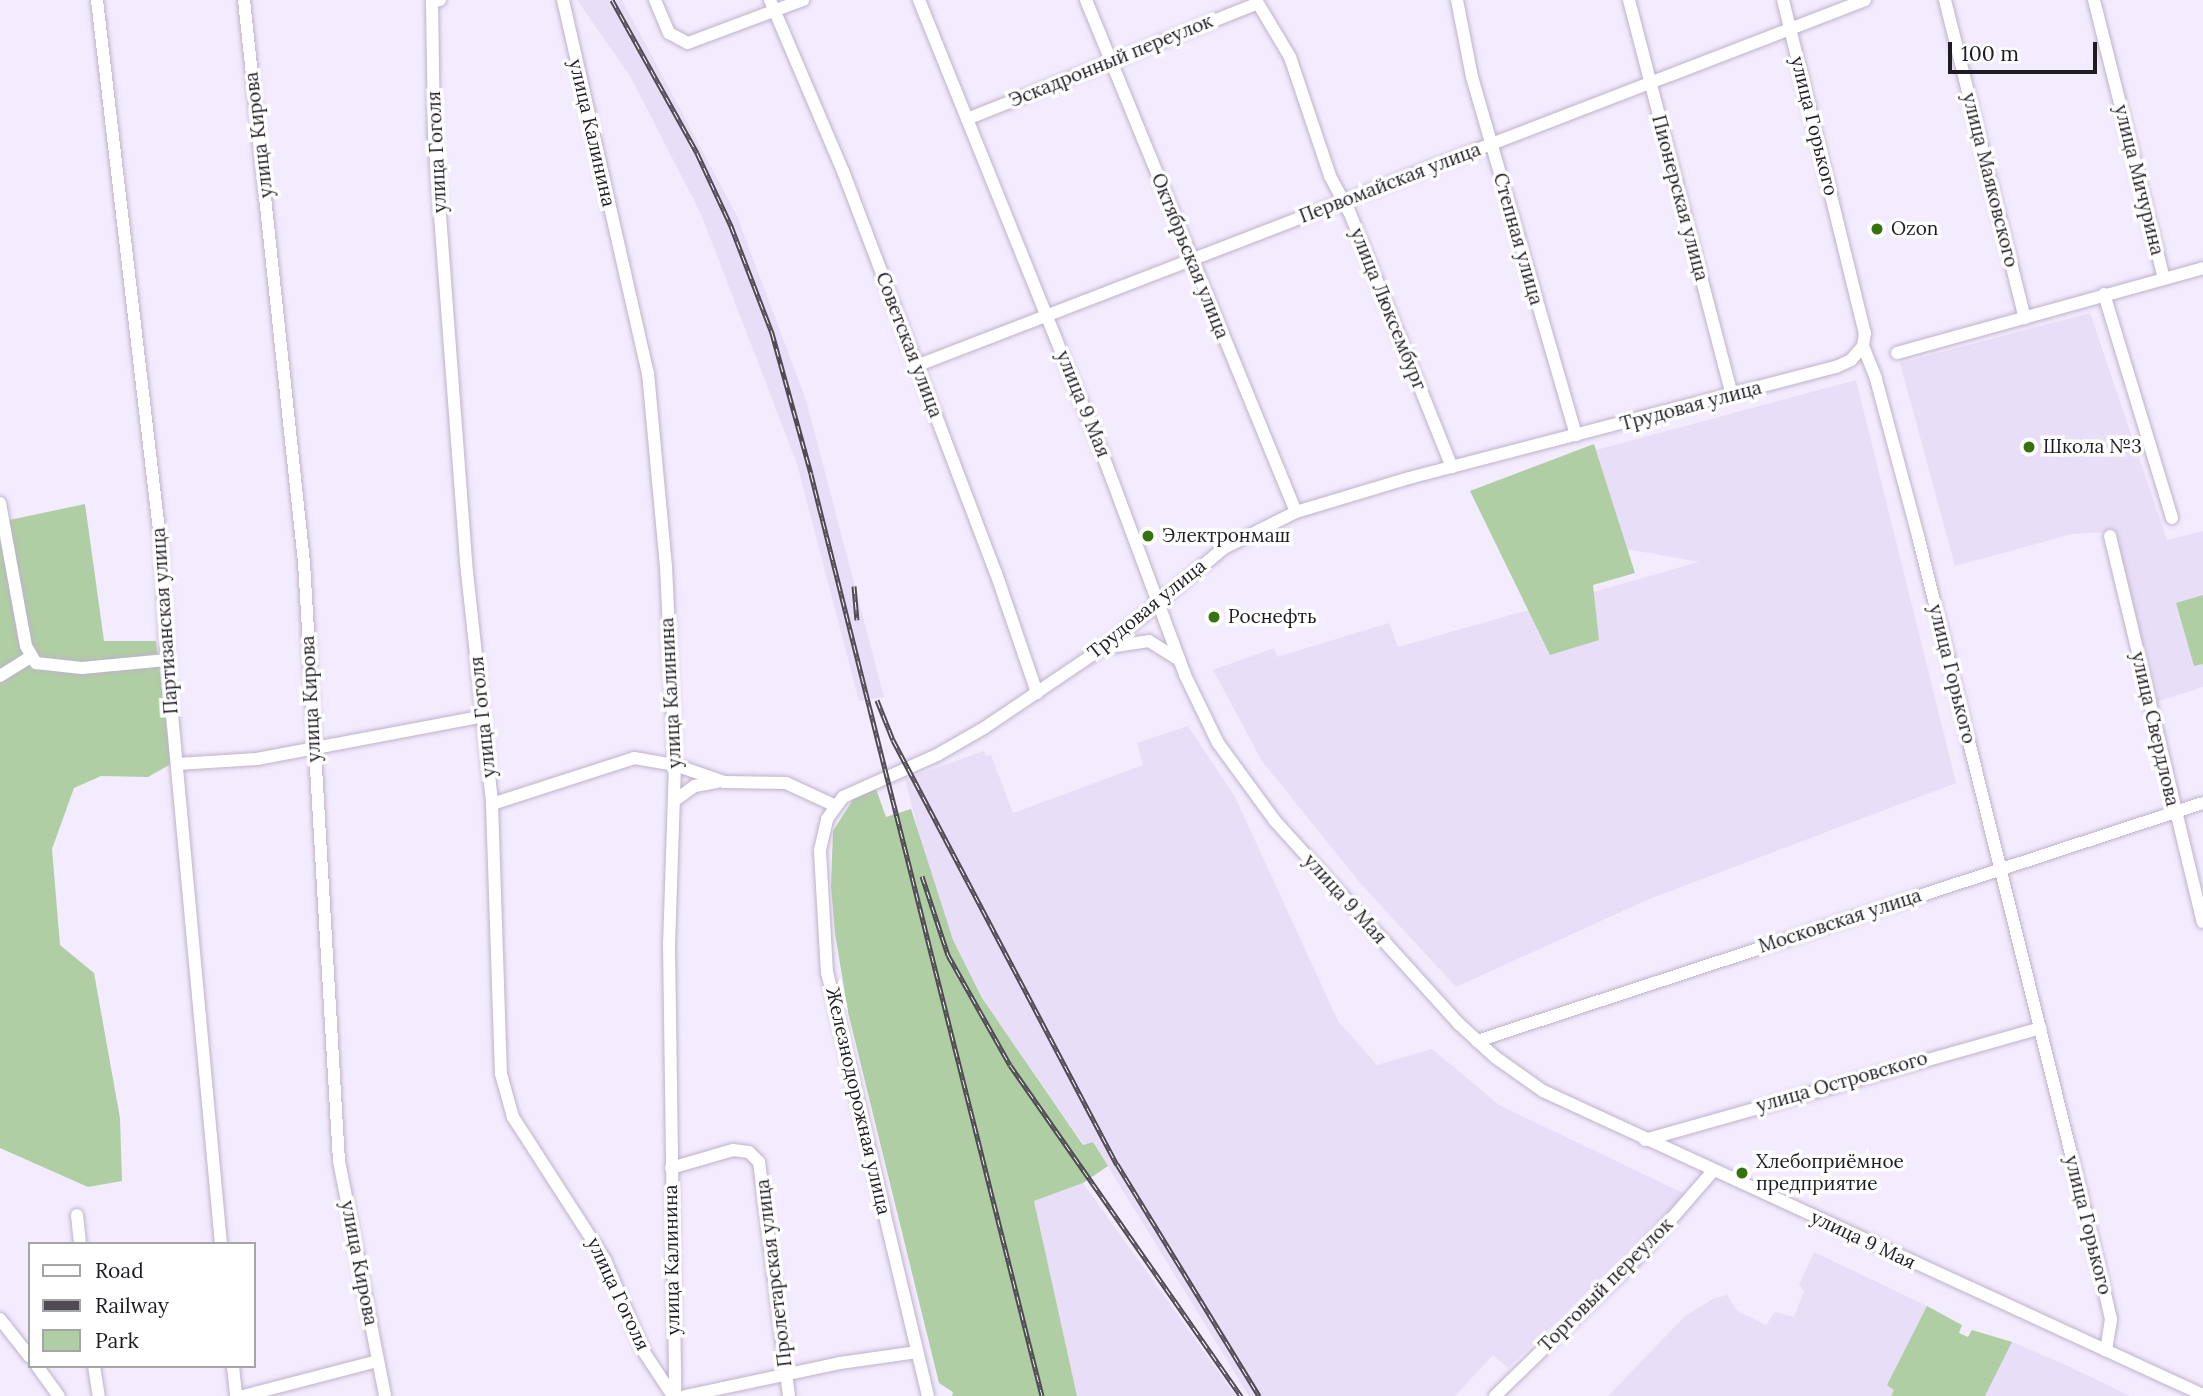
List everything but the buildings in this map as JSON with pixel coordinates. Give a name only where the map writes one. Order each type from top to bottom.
[{"type":"street","name":"Партизанская улица","points":[[97,0],[161,547],[167,660],[221,1242]]},
{"type":"street","name":"улица Кирова","points":[[244,0],[302,548],[339,1161],[385,1396]]},
{"type":"street","name":"улица Гоголя","points":[[440,0],[432,2],[434,135],[467,572],[492,804],[495,1002],[505,1097],[536,1157],[605,1260],[644,1352],[674,1396]]},
{"type":"street","name":"улица Калинина","points":[[563,0],[648,373],[666,566],[676,765],[669,943],[674,1396]]},
{"type":"street","points":[[655,0],[669,33],[688,43],[773,5],[803,0]]},
{"type":"street","name":"улица 9 Мая","points":[[919,0],[1048,317],[1180,661],[1218,743],[1239,776],[1342,897],[1477,1041],[1543,1091],[2203,1395]]},
{"type":"street","name":"Октябрьская улица","points":[[1086,0],[1190,260],[1296,512]]},
{"type":"street","name":"Степная улица","points":[[1457,0],[1491,144],[1576,435]]},
{"type":"street","name":"Пионерская улица","points":[[1629,0],[1648,84],[1732,395]]},
{"type":"street","name":"улица Горького","points":[[1783,0],[1865,332],[1863,346],[1876,379],[1918,536],[2108,1305],[2111,1332],[2106,1351]]},
{"type":"street","name":"Первомайская улица","points":[[916,366],[1864,0]]},
{"type":"street","name":"улица Маяковского","points":[[1945,0],[2025,318]]},
{"type":"street","name":"улица Мичурина","points":[[2094,0],[2164,278]]},
{"type":"street","name":"Эскадронный переулок","points":[[967,119],[1256,2]]},
{"type":"street","name":"улица Люксембург","points":[[1256,2],[1290,57],[1343,203],[1452,467]]},
{"type":"street","name":"Советская улица","points":[[773,5],[843,171],[1037,693]]},
{"type":"street","points":[[1896,352],[2203,268]]},
{"type":"street","points":[[2104,294],[2172,518]]},
{"type":"street","name":"Трудовая улица","points":[[836,806],[854,790],[960,743],[1099,651],[1224,548],[1296,512],[1452,467],[1836,366],[1851,360],[1863,346]]},
{"type":"street","points":[[0,503],[30,657],[42,666],[82,668],[167,660]]},
{"type":"street","name":"улица Свердлова","points":[[2110,536],[2203,922]]},
{"type":"street","points":[[1099,651],[1149,641],[1180,661]]},
{"type":"street","points":[[0,676],[30,657]]},
{"type":"street","points":[[177,764],[313,750],[484,716]]},
{"type":"street","points":[[492,804],[620,760],[634,758],[676,765],[724,782]]},
{"type":"street","points":[[674,802],[695,786],[724,782],[786,783],[836,806]]},
{"type":"street","name":"Московская улица","points":[[1477,1041],[2203,803]]},
{"type":"street","name":"Железнодорожная улица","points":[[836,806],[827,819],[820,850],[827,973],[928,1396]]},
{"type":"street","name":"улица Островского","points":[[1646,1140],[2040,1028]]},
{"type":"street","name":"Пролетарская улица","points":[[671,1168],[733,1150],[749,1152],[759,1162],[789,1396]]},
{"type":"street","name":"Торговый переулок","points":[[1495,1396],[1640,1255],[1713,1171]]},
{"type":"street","points":[[77,1215],[80,1242]]},
{"type":"street","points":[[0,1319],[28,1354]]},
{"type":"street","points":[[685,1396],[786,1374],[917,1352]]},
{"type":"street","points":[[243,1396],[377,1361]]},
{"type":"street","points":[[39,1368],[60,1396]]},
{"type":"street","points":[[94,1368],[99,1396]]},
{"type":"street","points":[[233,1368],[236,1396]]},
{"type":"shaded area","points":[[577,0],[622,0],[737,216],[806,400],[884,697],[859,701],[797,464],[701,214],[630,76]]},
{"type":"shaded area","name":"Школа №3","points":[[2090,313],[2167,540],[2203,531],[2203,687],[2156,702],[2116,532],[2072,534],[1955,566],[1900,363]]},
{"type":"shaded area","points":[[1856,380],[1956,783],[1649,899],[1456,987],[1361,884],[1262,761],[1213,670],[1274,648],[1277,657],[1389,623],[1398,647],[1699,562],[1627,549],[1596,450]]},
{"type":"shaded area","points":[[1188,726],[1235,797],[1338,1021],[1377,1065],[1432,1049],[1499,1105],[1687,1195],[1508,1368],[1493,1355],[1455,1396],[1249,1396],[1093,1142],[1084,1145],[982,998],[953,940],[926,862],[905,779],[984,751],[986,756],[991,755],[1013,813],[1143,765],[1137,743]]},
{"type":"shaded area","points":[[1083,1183],[1236,1396],[1077,1396],[1034,1201]]},
{"type":"shaded area","points":[[1814,1252],[1927,1306],[1888,1385],[1894,1390],[1891,1396],[1608,1396],[1685,1316],[1713,1299],[1727,1295],[1737,1311],[1766,1325],[1775,1312],[1794,1317],[1804,1291],[1799,1285]]},
{"type":"shaded area","points":[[2012,1342],[2070,1367],[2130,1396],[1985,1396]]},
{"type":"green space","points":[[1594,444],[1635,573],[1593,585],[1599,640],[1550,655],[1470,491]]},
{"type":"green space","points":[[85,504],[104,641],[156,641],[171,764],[148,777],[101,776],[74,788],[52,849],[60,945],[94,973],[120,1118],[122,1181],[88,1187],[0,1148],[0,522]]},
{"type":"green space","points":[[2203,595],[2203,664],[2194,666],[2176,603]]},
{"type":"green space","points":[[876,789],[886,817],[911,809],[953,940],[982,998],[1083,1145],[1093,1142],[1108,1166],[1083,1183],[1034,1201],[1077,1396],[952,1396],[953,1392],[939,1383],[848,1012],[835,933],[831,886],[833,831],[854,798]]},
{"type":"green space","points":[[1927,1306],[1962,1325],[1959,1333],[1968,1337],[1972,1330],[2012,1342],[1985,1396],[1891,1396],[1894,1390],[1887,1385]]},
{"type":"railway","points":[[612,0],[697,153],[731,226],[772,333],[811,474],[1042,1396]]},
{"type":"railway","points":[[854,586],[857,620]]},
{"type":"railway","points":[[877,700],[893,740],[1117,1164],[1259,1396]]},
{"type":"railway","points":[[922,876],[948,955],[1010,1065],[1241,1396]]},
{"type":"place","name":"Ozon","points":[[1877,229]]},
{"type":"place","name":"Школа №3","points":[[2029,447]]},
{"type":"place","name":"Электронмаш","points":[[1148,536]]},
{"type":"place","name":"Роснефть","points":[[1214,617]]},
{"type":"place","name":"Хлебоприёмное предприятие","points":[[1742,1173]]}]
